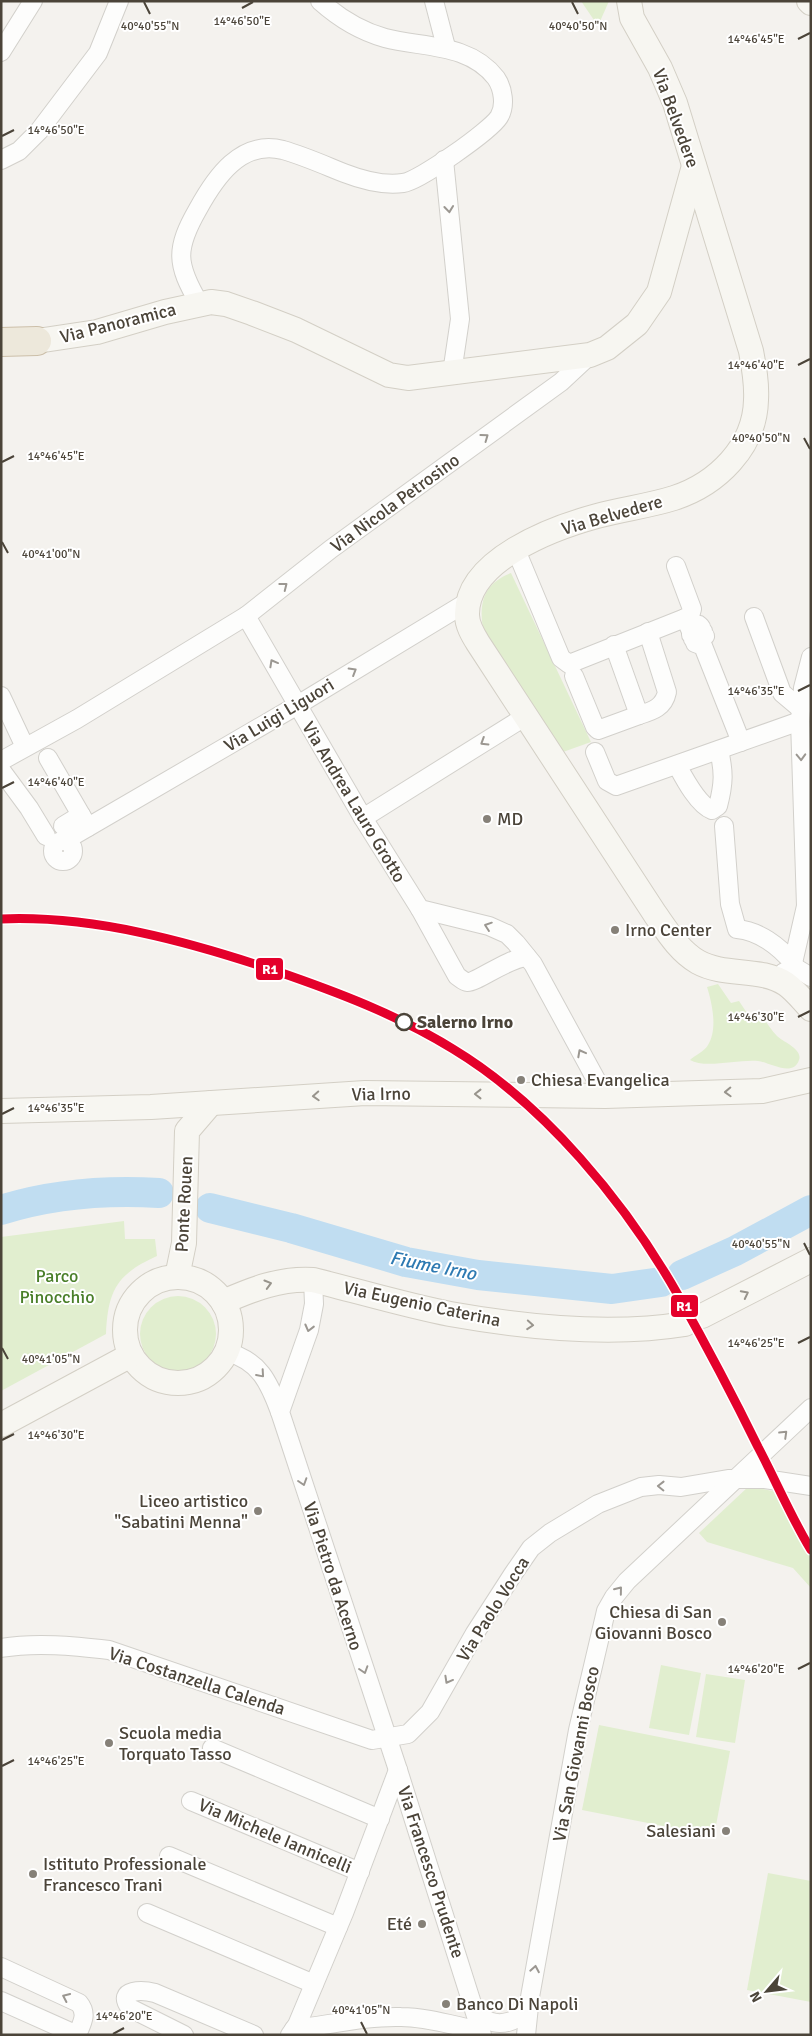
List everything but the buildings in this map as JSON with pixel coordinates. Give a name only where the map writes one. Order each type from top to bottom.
[{"type":"highway","points":[[1,342],[37,342]]},
{"type":"main road","name":"Via Belvedere","points":[[629,1],[632,18],[660,68],[675,103],[751,351],[756,378],[756,401],[753,421],[746,441],[733,460],[717,476],[699,487],[677,497],[656,503],[596,516],[545,535],[501,558],[478,581],[469,601],[467,615],[469,626],[478,643],[654,914],[684,952],[711,968],[791,974]]},
{"type":"main road","name":"Via Nicola Petrosino","points":[[590,354],[607,348],[637,324],[658,292],[694,166]]},
{"type":"main road","name":"Via Panoramica","points":[[37,342],[97,332],[211,302],[226,304],[252,313],[296,330],[389,375],[408,378],[590,354]]},
{"type":"main road","points":[[791,974],[811,1009]]},
{"type":"main road","name":"Via Irno","points":[[762,1091],[788,1077],[811,1071]]},
{"type":"main road","name":"Via Irno","points":[[1,1111],[151,1107],[365,1093],[604,1096],[762,1091],[811,1080]]},
{"type":"main road","name":"Ponte Rouen","points":[[177,1277],[184,1243],[187,1131],[211,1103]]},
{"type":"main road","name":"Ponte Rouen","points":[[151,1107],[171,1114],[187,1131]]},
{"type":"main road","name":"Via Eugenio Caterina","points":[[223,1302],[270,1283],[294,1279],[313,1280],[448,1313],[504,1323],[567,1328],[636,1329],[694,1320],[811,1260]]},
{"type":"main road","points":[[177,1277],[198,1281],[216,1294],[223,1302],[231,1327],[230,1340],[226,1352],[218,1365],[206,1375],[192,1381],[176,1383],[162,1381],[150,1375],[139,1366],[131,1355],[125,1332],[128,1310],[136,1296],[148,1286],[162,1279],[177,1277]]},
{"type":"main road","points":[[1,1424],[131,1355]]},
{"type":"street","points":[[1,52],[33,1]]},
{"type":"street","points":[[1,160],[20,151],[39,130],[98,53],[119,1]]},
{"type":"street","points":[[199,304],[187,283],[182,264],[180,250],[184,236],[213,182],[233,162],[248,152],[265,148],[282,150],[361,179],[380,183],[404,183],[444,160],[473,140],[499,118],[503,105],[502,89],[496,78],[474,59],[446,47],[385,38],[362,30],[344,20],[320,1]]},
{"type":"street","points":[[434,1],[446,47]]},
{"type":"street","points":[[444,160],[460,319],[452,373]]},
{"type":"street","name":"Via Nicola Petrosino","points":[[1,761],[77,719],[246,616],[331,549],[561,382],[590,354]]},
{"type":"street","points":[[516,550],[558,650],[564,662],[572,664],[614,645],[690,616],[692,609],[676,566]]},
{"type":"street","name":"Via Luigi Liguori","points":[[68,835],[85,821],[296,706],[469,601]]},
{"type":"street","name":"Via Andrea Lauro Grotto","points":[[246,616],[296,706],[420,909],[457,976],[466,982],[472,982],[500,965],[518,957],[527,957]]},
{"type":"street","points":[[754,617],[782,693],[800,715]]},
{"type":"street","points":[[685,618],[690,629],[701,626],[691,634],[703,631],[693,638],[694,640],[705,636],[695,642],[696,645],[703,646],[741,742]]},
{"type":"street","points":[[574,676],[594,727],[598,730],[661,706],[666,700],[667,692],[648,632]]},
{"type":"street","points":[[614,645],[643,714]]},
{"type":"street","points":[[791,974],[806,906],[800,715],[803,688],[811,657]]},
{"type":"street","points":[[1,696],[25,747]]},
{"type":"street","points":[[595,752],[607,781],[616,786],[741,742],[800,715]]},
{"type":"street","points":[[363,818],[526,716]]},
{"type":"street","points":[[677,765],[693,791],[707,808],[712,810],[718,806],[723,784],[724,769],[719,750]]},
{"type":"street","points":[[48,758],[85,821]]},
{"type":"street","points":[[1,770],[29,808],[46,836]]},
{"type":"street","points":[[724,826],[730,904],[737,929],[751,930],[782,950],[791,974]]},
{"type":"street","points":[[420,909],[498,930],[507,934],[516,943],[533,964],[604,1096]]},
{"type":"street","points":[[791,974],[811,932]]},
{"type":"street","points":[[280,1412],[309,1330],[314,1304],[313,1280]]},
{"type":"street","name":"Via Pietro da Acerno","points":[[226,1352],[240,1355],[248,1360],[262,1374],[272,1388],[387,1739]]},
{"type":"street","name":"Via San Giovanni Bosco","points":[[526,2035],[530,1998],[578,1730],[606,1610],[627,1581],[811,1408]]},
{"type":"street","points":[[757,1460],[757,1474],[765,1479]]},
{"type":"street","name":"Via Paolo Vocca","points":[[387,1739],[408,1734],[430,1712],[475,1633],[531,1548],[598,1504],[641,1487],[659,1485],[681,1487],[737,1479],[765,1479],[811,1486]]},
{"type":"street","points":[[700,1513],[709,1502],[712,1492],[710,1484]]},
{"type":"street","name":"Via Costanzella Calenda","points":[[1,1648],[79,1646],[109,1650],[372,1740],[387,1739]]},
{"type":"street","name":"Via Francesco Prudente","points":[[387,1739],[481,2033]]},
{"type":"street","points":[[212,1748],[380,1819]]},
{"type":"street","name":"Via Michele Iannicelli","points":[[292,2032],[338,1927],[398,1770]]},
{"type":"street","name":"Via Michele Iannicelli","points":[[191,1801],[360,1872]]},
{"type":"street","points":[[169,1856],[338,1927]]},
{"type":"street","points":[[147,1913],[314,1984]]},
{"type":"street","points":[[1,1967],[79,2003],[83,2009],[84,2016],[77,2035],[1,2001]]},
{"type":"street","points":[[184,2035],[130,2008],[126,2003],[128,1994],[139,1990],[150,1992],[254,2035]]},
{"type":"street","points":[[473,2006],[480,2016],[497,2022],[508,2022],[522,2015],[530,1998]]},
{"type":"street","points":[[292,2032],[381,2017],[403,2017],[424,2019],[481,2033]]},
{"type":"green space","points":[[581,1],[609,1],[598,26]]},
{"type":"green space","points":[[511,573],[591,742],[563,752],[484,633],[482,605],[484,597],[494,583]]},
{"type":"green space","points":[[718,984],[731,1003],[739,1001],[753,1022],[763,1018],[777,1036],[798,1052],[799,1060],[796,1065],[792,1068],[780,1068],[758,1061],[704,1064],[690,1060],[704,1050],[711,1039],[713,1016],[707,987]]},
{"type":"green space","name":"Parco Pinocchio","points":[[124,1221],[125,1239],[155,1239],[157,1256],[132,1270],[117,1285],[109,1306],[106,1334],[1,1391],[1,1237]]},
{"type":"green space","points":[[178,1296],[192,1299],[205,1307],[213,1320],[216,1334],[213,1348],[205,1361],[192,1369],[178,1372],[164,1369],[151,1361],[143,1348],[140,1334],[143,1320],[151,1307],[164,1299]]},
{"type":"green space","points":[[749,1486],[786,1494],[811,1547],[811,1588],[793,1568],[707,1542],[699,1533]]},
{"type":"green space","points":[[661,1665],[701,1673],[689,1735],[649,1728]]},
{"type":"green space","points":[[706,1674],[745,1680],[735,1743],[696,1737]]},
{"type":"green space","points":[[599,1725],[730,1751],[714,1836],[582,1810]]},
{"type":"green space","points":[[768,1873],[811,1881],[811,2002],[747,1990]]},
{"type":"waterway","name":"Fiume Irno","points":[[1,1210],[40,1200],[80,1194],[159,1193]]},
{"type":"waterway","name":"Fiume Irno","points":[[210,1208],[291,1228],[406,1262],[478,1275],[612,1289],[661,1282]]},
{"type":"waterway","name":"Fiume Irno","points":[[682,1275],[735,1251],[811,1210]]},
{"type":"transit line","name":"R1","points":[[1,919],[71,921],[106,926],[175,941],[243,960],[322,987],[411,1025],[453,1049],[487,1072],[519,1098],[580,1158],[634,1225],[657,1260],[699,1333],[811,1550]]},
{"type":"place","name":"MD","points":[[487,819]]},
{"type":"place","name":"Irno Center","points":[[615,930]]},
{"type":"place","name":"Salerno Irno","points":[[404,1022]]},
{"type":"place","name":"Chiesa Evangelica","points":[[521,1080]]},
{"type":"place","name":"Liceo artistico \"Sabatini Menna\"","points":[[258,1511]]},
{"type":"place","name":"Chiesa di San Giovanni Bosco","points":[[722,1622]]},
{"type":"place","name":"Scuola media Torquato Tasso","points":[[109,1743]]},
{"type":"place","name":"Salesiani","points":[[726,1831]]},
{"type":"place","name":"Istituto Professionale Francesco Trani","points":[[33,1874]]},
{"type":"place","name":"Eté","points":[[422,1924]]},
{"type":"place","name":"Banco Di Napoli","points":[[446,2004]]}]
